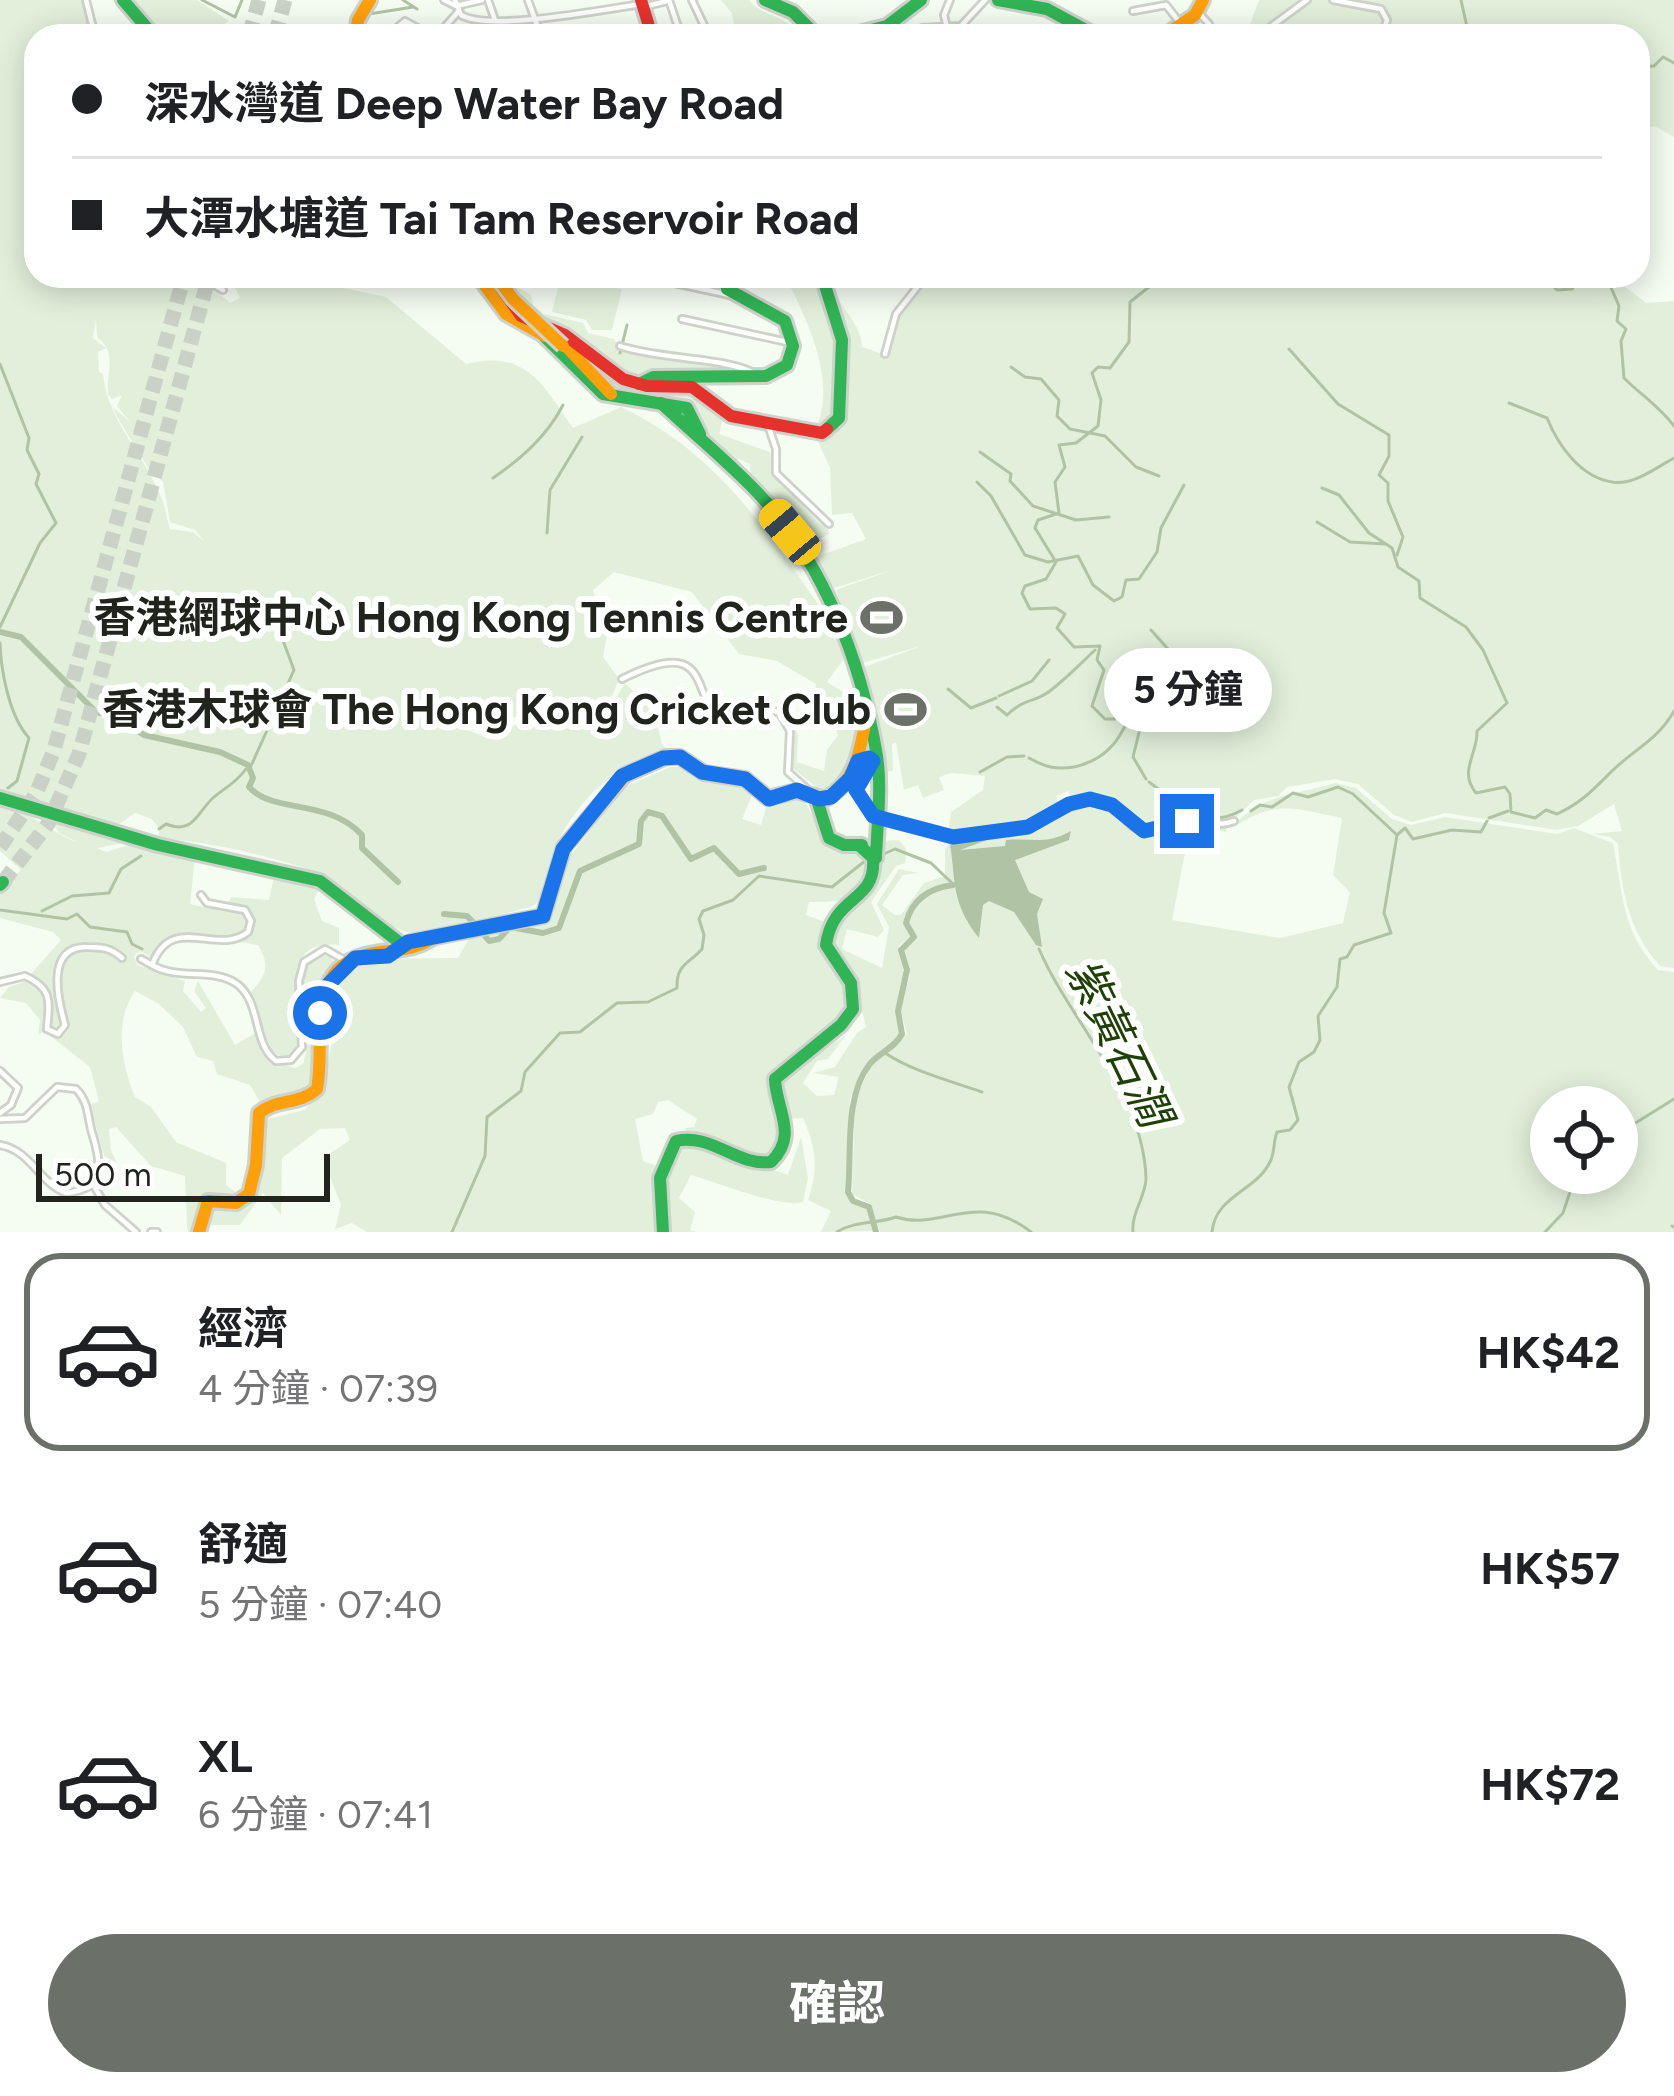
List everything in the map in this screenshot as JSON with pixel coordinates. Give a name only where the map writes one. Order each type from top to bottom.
[{"type":"main road","points":[[123,0],[144,24]]},
{"type":"main road","points":[[765,0],[805,24]]},
{"type":"main road","points":[[890,24],[921,0]]},
{"type":"main road","points":[[998,0],[1047,9],[1075,24]]},
{"type":"main road","points":[[1181,24],[1201,6]]},
{"type":"main road","points":[[493,288],[516,322],[567,344],[616,397]]},
{"type":"main road","points":[[498,288],[596,386],[616,397],[661,403],[690,420],[757,492],[815,567],[867,713],[875,855],[864,893],[834,913],[824,947],[827,959],[851,983],[852,1012],[774,1082],[785,1115],[782,1149],[774,1160],[762,1164],[702,1138],[679,1139],[671,1147],[660,1178],[663,1232]]},
{"type":"main road","points":[[496,294],[521,316],[565,335],[620,377],[697,389],[731,416],[819,434],[838,420],[842,331],[824,288]]},
{"type":"main road","points":[[639,383],[653,377],[743,369],[761,376],[784,369],[786,340],[770,308],[728,289]]},
{"type":"main road","points":[[199,1232],[208,1201],[236,1203],[249,1194],[257,1162],[254,1126],[259,1113],[272,1104],[306,1100],[317,1089],[320,1006],[343,967],[388,956],[437,936],[543,916],[563,849],[618,779],[663,758],[680,757],[702,772],[742,778],[766,798],[797,790],[824,804]]},
{"type":"main road","points":[[824,804],[871,762]]},
{"type":"main road","points":[[0,798],[158,845],[296,872],[339,892],[409,947]]},
{"type":"main road","points":[[824,804],[831,840],[859,845],[875,855]]},
{"type":"main road","points":[[373,920],[404,934],[437,936]]},
{"type":"street","points":[[444,0],[469,20],[535,19],[669,0]]},
{"type":"street","points":[[456,6],[485,0],[495,20]]},
{"type":"street","points":[[527,0],[537,24]]},
{"type":"street","points":[[964,24],[985,0]]},
{"type":"street","points":[[1274,24],[1307,0]]},
{"type":"street","points":[[1333,0],[1381,9],[1385,24]]},
{"type":"street","points":[[1133,11],[1166,5],[1181,24]]},
{"type":"street","points":[[885,354],[896,314],[917,288]]},
{"type":"street","points":[[682,319],[786,340]]},
{"type":"street","points":[[621,346],[743,369]]},
{"type":"street","points":[[768,425],[776,449],[776,473],[829,524]]},
{"type":"street","points":[[622,679],[658,664],[680,664],[698,676],[724,718],[737,719],[767,709],[781,713],[790,731],[788,770],[824,804]]},
{"type":"street","points":[[856,793],[871,762]]},
{"type":"street","points":[[851,778],[856,793],[878,818],[957,836],[1028,827],[1069,804],[1090,799],[1112,805],[1144,831],[1177,821],[1216,826],[1234,821]]},
{"type":"street","points":[[152,965],[161,948],[175,939],[236,940],[248,932],[251,921],[245,910],[208,903],[201,895]]},
{"type":"street","points":[[0,982],[27,976],[47,991],[52,1007],[46,1027],[58,1034],[65,1025],[57,973],[65,956],[78,946],[103,947],[122,958]]},
{"type":"street","points":[[141,959],[171,974],[219,977],[236,984],[250,1001],[267,1053],[285,1062],[302,1047],[302,965],[319,950],[335,951]]},
{"type":"street","points":[[335,951],[343,967]]},
{"type":"street","points":[[335,951],[343,967]]},
{"type":"street","points":[[0,1070],[18,1088],[13,1103],[0,1116]]},
{"type":"street","points":[[0,1116],[25,1118],[57,1088],[79,1091],[102,1159],[100,1174],[93,1184],[71,1193],[56,1189],[22,1151],[0,1144]]},
{"type":"street","points":[[93,1184],[108,1208],[136,1232]]},
{"type":"shaded area","points":[[0,0],[83,0],[89,24],[24,24],[24,288],[212,288],[230,303],[240,298],[235,288],[343,288],[386,297],[466,364],[487,361],[519,366],[542,385],[573,428],[621,407],[690,450],[768,534],[838,632],[843,660],[827,682],[859,702],[862,715],[856,753],[825,794],[791,767],[792,722],[798,735],[797,762],[824,771],[827,750],[838,735],[835,726],[813,711],[816,684],[777,661],[739,654],[692,592],[614,572],[593,590],[607,635],[603,657],[619,679],[610,701],[565,714],[552,722],[535,712],[488,725],[481,696],[474,704],[472,726],[461,723],[459,727],[486,737],[538,716],[552,727],[570,715],[610,709],[625,683],[655,713],[662,744],[670,753],[617,773],[588,798],[556,846],[540,901],[531,907],[463,928],[409,932],[314,872],[219,846],[157,839],[160,830],[152,819],[135,813],[118,825],[0,790]],"holes":[[[96,320],[97,337],[107,349],[109,356],[108,394],[112,399],[122,395],[117,406],[130,422],[113,407],[116,415],[149,469],[163,482],[170,522],[195,530],[204,541],[193,532],[170,529],[156,485],[120,424],[112,408],[106,392],[98,352],[106,348],[93,338]]]},
{"type":"shaded area","points":[[130,0],[197,0],[229,21],[224,24],[152,24]]},
{"type":"shaded area","points":[[721,0],[749,0],[789,24],[734,24]]},
{"type":"shaded area","points":[[1259,0],[1674,0],[1674,137],[1650,127],[1650,24],[1250,24]]},
{"type":"shaded area","points":[[519,288],[531,295],[533,305],[544,314],[583,323],[588,333],[614,339],[624,353],[743,370],[628,377],[550,328],[512,293]]},
{"type":"shaded area","points":[[558,288],[622,289],[612,330],[592,330],[586,320],[552,312]]},
{"type":"shaded area","points":[[791,288],[834,288],[857,328],[862,347],[886,355],[896,319],[923,288],[1627,288],[1646,303],[1674,301],[1674,968],[1660,966],[1634,925],[1624,894],[1618,844],[1610,837],[1592,834],[1622,831],[1614,804],[1578,826],[1557,830],[1445,813],[1412,822],[1394,815],[1358,784],[1335,779],[1287,787],[1278,796],[1254,800],[1232,821],[1181,819],[1142,830],[1105,800],[1072,800],[1068,791],[1056,796],[1060,808],[1031,823],[948,833],[951,812],[983,790],[985,776],[951,773],[939,777],[944,790],[923,798],[918,785],[904,790],[896,742],[892,744],[893,771],[883,772],[859,669],[921,646],[862,663],[836,590],[892,570],[831,589],[813,558],[866,539],[852,513],[832,515],[830,468],[814,432],[821,414],[822,374]]},
{"type":"shaded area","points":[[577,348],[634,387],[689,394],[711,404],[724,415],[719,434],[770,452],[773,475],[827,526],[829,534],[805,546],[751,479],[750,464],[734,462],[704,434],[691,405],[682,399],[616,393]]},
{"type":"shaded area","points":[[681,767],[705,782],[745,787],[752,795],[742,819],[761,825],[766,808],[757,799],[774,804],[804,800],[827,842],[870,859],[860,892],[843,900],[809,902],[806,915],[825,922],[824,955],[846,982],[848,1010],[771,1077],[781,1126],[772,1157],[751,1157],[687,1133],[685,1128],[694,1127],[697,1119],[668,1100],[658,1102],[653,1114],[635,1119],[643,1161],[660,1167],[660,1232],[367,1232],[352,1223],[335,1229],[341,1205],[323,1158],[350,1140],[345,1128],[320,1129],[282,1158],[281,1215],[263,1193],[240,1225],[207,1225],[207,1232],[202,1232],[214,1202],[236,1207],[253,1196],[258,1133],[264,1120],[304,1110],[322,1092],[333,1037],[327,1005],[335,983],[350,965],[359,959],[458,958],[469,939],[547,922],[567,860],[624,787]]},
{"type":"shaded area","points":[[1335,783],[1356,788],[1392,819],[1411,825],[1445,817],[1557,834],[1574,828],[1613,843],[1625,910],[1637,940],[1658,970],[1674,972],[1674,1232],[880,1232],[870,1204],[852,1194],[855,1100],[872,1064],[890,1049],[868,1063],[850,1098],[846,1195],[867,1209],[874,1231],[821,1232],[831,1211],[808,1200],[815,1168],[811,1139],[803,1118],[790,1119],[777,1082],[846,1035],[828,1059],[817,1061],[803,1083],[817,1096],[834,1095],[839,1077],[813,1073],[835,1067],[866,1027],[855,981],[831,957],[828,947],[836,918],[867,893],[878,872],[881,841],[899,840],[906,849],[905,863],[896,866],[871,902],[884,930],[878,937],[847,929],[842,949],[882,968],[889,927],[877,904],[899,869],[919,873],[903,875],[882,905],[895,915],[901,915],[924,883],[945,876],[945,849],[952,841],[1023,828],[1089,801],[1115,809],[1139,833],[1179,822],[1227,826],[1226,832],[1190,827],[1172,920],[1280,938],[1343,923],[1350,892],[1333,875],[1342,818],[1277,809],[1238,821],[1272,800]],"holes":[[[915,900],[909,924],[916,936],[904,949],[910,975],[900,1008],[907,1034],[891,1047],[900,1033],[896,1012],[905,978],[899,946],[911,936],[906,917]]]},
{"type":"shaded area","points":[[0,806],[77,842],[59,833],[48,817],[123,843],[97,848],[106,852],[132,844],[195,857],[190,904],[225,912],[231,897],[269,900],[275,872],[320,888],[314,899],[322,921],[339,928],[339,945],[319,946],[299,963],[295,994],[299,1044],[286,1058],[270,1051],[250,993],[265,970],[258,945],[188,935],[151,957],[140,951],[134,956],[137,965],[185,981],[183,991],[201,1012],[206,1008],[194,991],[198,981],[235,1045],[255,1033],[267,1060],[295,1068],[303,1064],[306,1053],[304,974],[313,958],[329,955],[335,964],[316,1003],[313,1082],[303,1092],[260,1102],[250,1085],[217,1074],[213,1061],[197,1057],[183,1027],[159,1004],[135,991],[128,1003],[122,1043],[135,1097],[151,1107],[176,1142],[226,1163],[226,1185],[242,1197],[207,1196],[196,1232],[188,1232],[185,1176],[151,1166],[116,1127],[109,1129],[117,1163],[104,1156],[90,1105],[99,1101],[90,1067],[44,1031],[38,1035],[40,1020],[26,1003],[0,998],[9,987],[24,982],[61,940],[53,932],[0,918],[0,892],[21,870],[0,851]]},
{"type":"shaded area","points":[[1071,831],[1069,840],[1015,860],[1029,892],[1043,899],[1037,914],[1042,947],[1014,912],[989,901],[983,905],[979,938],[959,901],[950,845],[977,837],[987,840],[960,850],[1005,846],[1006,840],[1046,839]]},
{"type":"shaded area","points":[[801,1137],[808,1178],[803,1202],[765,1198],[691,1175],[679,1198],[695,1212],[690,1230],[697,1232],[668,1232],[665,1179],[679,1145],[707,1145],[751,1167],[788,1175]]},
{"type":"waterway","points":[[202,0],[235,17],[242,0]]},
{"type":"waterway","points":[[403,0],[417,9]]},
{"type":"waterway","points":[[1461,0],[1466,24]]},
{"type":"waterway","points":[[369,14],[413,7]]},
{"type":"waterway","points":[[1650,66],[1663,57],[1674,63]]},
{"type":"waterway","points":[[1146,779],[1133,757],[1143,716],[1142,698],[1125,706],[1115,719],[1105,719],[1092,706],[1104,670],[1097,660],[1100,646],[1074,647],[1057,628],[1065,614],[1056,608],[1030,609],[1022,593],[1025,586],[1046,579],[1056,562],[1035,528],[1038,520],[1059,513],[1055,482],[1065,467],[1059,445],[1076,443],[1098,426],[1101,400],[1092,373],[1098,367],[1110,368],[1129,342],[1130,302],[1148,288]]},
{"type":"waterway","points":[[1555,288],[1573,288]]},
{"type":"waterway","points":[[1611,288],[1619,306],[1617,321],[1626,329],[1621,341],[1624,378],[1674,426]]},
{"type":"waterway","points":[[620,353],[627,325]]},
{"type":"waterway","points":[[1289,349],[1338,404],[1389,435],[1389,456],[1379,475],[1388,483],[1388,501],[1403,537],[1397,555]]},
{"type":"waterway","points":[[0,364],[29,438],[27,450],[39,474],[36,484],[56,523],[40,543],[0,627]]},
{"type":"waterway","points":[[1011,367],[1025,377],[1041,379],[1059,400],[1057,416],[1070,429],[1105,436],[1136,467],[1159,476]]},
{"type":"waterway","points":[[1509,403],[1547,418],[1572,458],[1600,479],[1628,481],[1674,458]]},
{"type":"waterway","points":[[493,478],[533,446],[563,405]]},
{"type":"waterway","points":[[547,533],[550,490],[582,437]]},
{"type":"waterway","points":[[980,452],[1011,474],[1010,481],[1033,506],[1076,520],[1109,517]]},
{"type":"waterway","points":[[977,482],[991,496],[1025,555],[1048,562],[1078,556],[1093,585],[1114,601],[1122,597],[1126,580],[1139,579],[1157,552],[1161,528],[1184,485]]},
{"type":"waterway","points":[[1322,488],[1339,495],[1369,533],[1392,548],[1398,567],[1419,581],[1420,598],[1466,627],[1483,650],[1507,703],[1477,731],[1469,770],[1476,793],[1505,787],[1511,812],[1535,818],[1546,810],[1557,814],[1586,796],[1653,737],[1674,711]]},
{"type":"waterway","points":[[1317,522],[1350,542],[1385,544]]},
{"type":"waterway","points":[[251,766],[294,670],[275,619],[262,605]]},
{"type":"waterway","points":[[1029,758],[1068,768],[1095,760],[1110,749],[1144,687],[1168,660],[1168,649],[1151,630]]},
{"type":"waterway","points":[[0,632],[21,637],[96,712],[113,716],[144,735],[220,752],[248,765],[253,778],[249,787],[259,795],[348,823],[362,835],[362,848],[398,882]]},
{"type":"waterway","points":[[0,643],[11,706],[29,738],[17,781],[8,788]]},
{"type":"waterway","points":[[997,707],[1007,715],[1044,695],[1095,650]]},
{"type":"waterway","points":[[999,696],[1032,681],[1049,660]]},
{"type":"waterway","points":[[948,689],[971,708],[996,698]]},
{"type":"waterway","points":[[980,772],[1007,757],[1024,756]]},
{"type":"waterway","points":[[159,829],[166,824],[189,825],[246,769]]},
{"type":"waterway","points":[[1149,782],[1204,817],[1242,810]]},
{"type":"waterway","points":[[1251,811],[1260,805],[1272,807],[1293,793],[1308,797],[1338,787],[1353,794],[1397,835],[1405,828],[1413,839],[1452,830],[1481,832],[1487,821]]},
{"type":"waterway","points":[[1489,818],[1508,811]]},
{"type":"waterway","points":[[481,931],[489,941],[499,939],[510,927],[543,933],[559,928],[580,871],[639,844],[641,821],[648,812],[662,816],[691,859],[714,848],[739,874],[764,868]]},
{"type":"waterway","points":[[1212,1232],[1220,1210],[1264,1172],[1277,1132],[1290,1130],[1298,1120],[1289,1087],[1299,1062],[1314,1052],[1320,1040],[1318,1016],[1337,987],[1340,959],[1354,945],[1391,933],[1384,913],[1397,835]]},
{"type":"waterway","points":[[879,856],[895,849],[931,863],[953,884]]},
{"type":"waterway","points":[[42,911],[72,896],[109,893],[121,869],[141,856]]},
{"type":"waterway","points":[[452,1232],[485,1156],[487,1117],[521,1091],[525,1072],[560,1033],[580,1032],[617,1003],[648,1002],[677,988],[681,969],[702,949],[699,919],[703,911],[733,900],[759,876],[832,887],[870,857]]},
{"type":"waterway","points":[[876,1232],[869,1207],[853,1201],[848,1192],[856,1093],[869,1065],[902,1034],[898,1011],[907,970],[901,950],[914,937],[906,923],[912,908],[936,889],[953,885]]},
{"type":"waterway","points":[[0,910],[67,919],[77,914],[90,927],[127,932],[132,944],[142,949]]},
{"type":"waterway","points":[[444,914],[467,916],[476,925]]},
{"type":"waterway","name":"紫黃石澗","points":[[1039,949],[1133,1116],[1146,1178],[1133,1232]]},
{"type":"waterway","points":[[885,1053],[919,1071],[982,1092]]},
{"type":"waterway","points":[[1638,1121],[1674,1099]]},
{"type":"waterway","points":[[1545,1232],[1563,1213],[1569,1194]]},
{"type":"waterway","points":[[837,1232],[896,1217],[913,1220],[976,1212],[1011,1219],[1031,1232]]},
{"type":"tunnel","points":[[252,24],[259,0]]},
{"type":"tunnel","points":[[278,24],[285,0]]},
{"type":"tunnel","points":[[0,847],[36,794],[54,750],[181,288]]},
{"type":"tunnel","points":[[3,882],[48,824],[79,754],[206,288]]},
{"type":"traffic: fast","points":[[123,0],[144,24]]},
{"type":"traffic: fast","points":[[765,0],[793,12],[805,24]]},
{"type":"traffic: fast","points":[[890,24],[921,0]]},
{"type":"traffic: fast","points":[[998,0],[1047,9],[1075,24]]},
{"type":"traffic: fast","points":[[500,288],[503,291]]},
{"type":"traffic: fast","points":[[639,384],[653,377],[766,376],[787,365],[793,346],[785,321],[727,288]]},
{"type":"traffic: fast","points":[[826,288],[842,340],[839,418],[827,429]]},
{"type":"traffic: fast","points":[[544,336],[603,394],[687,408],[700,434]]},
{"type":"traffic: fast","points":[[661,403],[780,519],[836,614],[861,684],[877,756],[876,858]]},
{"type":"traffic: fast","points":[[816,797],[829,838],[844,845],[862,845]]},
{"type":"traffic: fast","points":[[0,798],[158,845],[320,881],[404,946]]},
{"type":"traffic: fast","points":[[663,1232],[660,1178],[676,1141],[701,1141],[746,1159],[771,1162],[785,1132],[775,1079],[841,1025],[853,1009],[851,983],[826,945],[837,916],[862,892],[872,873],[873,858],[859,845]]},
{"type":"traffic: fast","points":[[0,885],[3,882]]},
{"type":"traffic: slow","points":[[358,24],[370,0]]},
{"type":"traffic: slow","points":[[1182,24],[1195,15],[1203,0]]},
{"type":"traffic: slow","points":[[487,288],[506,314],[545,336]]},
{"type":"traffic: slow","points":[[505,288],[563,346]]},
{"type":"traffic: slow","points":[[561,341],[611,394]]},
{"type":"traffic: slow","points":[[410,942],[543,916],[564,847],[625,775],[666,757],[680,757],[704,773],[745,779],[768,798],[797,791],[825,799],[851,773],[867,713]]},
{"type":"traffic: slow","points":[[199,1232],[208,1201],[236,1203],[249,1194],[259,1113],[317,1089],[321,1013],[331,978],[361,956],[406,949],[433,938]]},
{"type":"traffic: jam","points":[[641,0],[648,24]]},
{"type":"traffic: jam","points":[[501,288],[521,316],[565,335],[623,379],[647,386],[692,387],[731,416],[822,433],[827,429]]},
{"type":"place","name":"香港網球中心 Hong Kong Tennis Centre","points":[[882,617]]},
{"type":"place","name":"香港木球會 The Hong Kong Cricket Club","points":[[905,709]]},
{"type":"route","points":[[320,1013],[328,985],[355,958],[388,956],[408,942],[543,916],[563,849],[612,785],[668,757],[685,758],[700,771],[745,779],[769,799],[797,790],[819,799],[831,797],[851,778],[858,761],[869,758],[873,761],[859,779],[856,793],[873,816],[946,836],[1028,827],[1085,799],[1112,805],[1144,831],[1187,821]]}]
